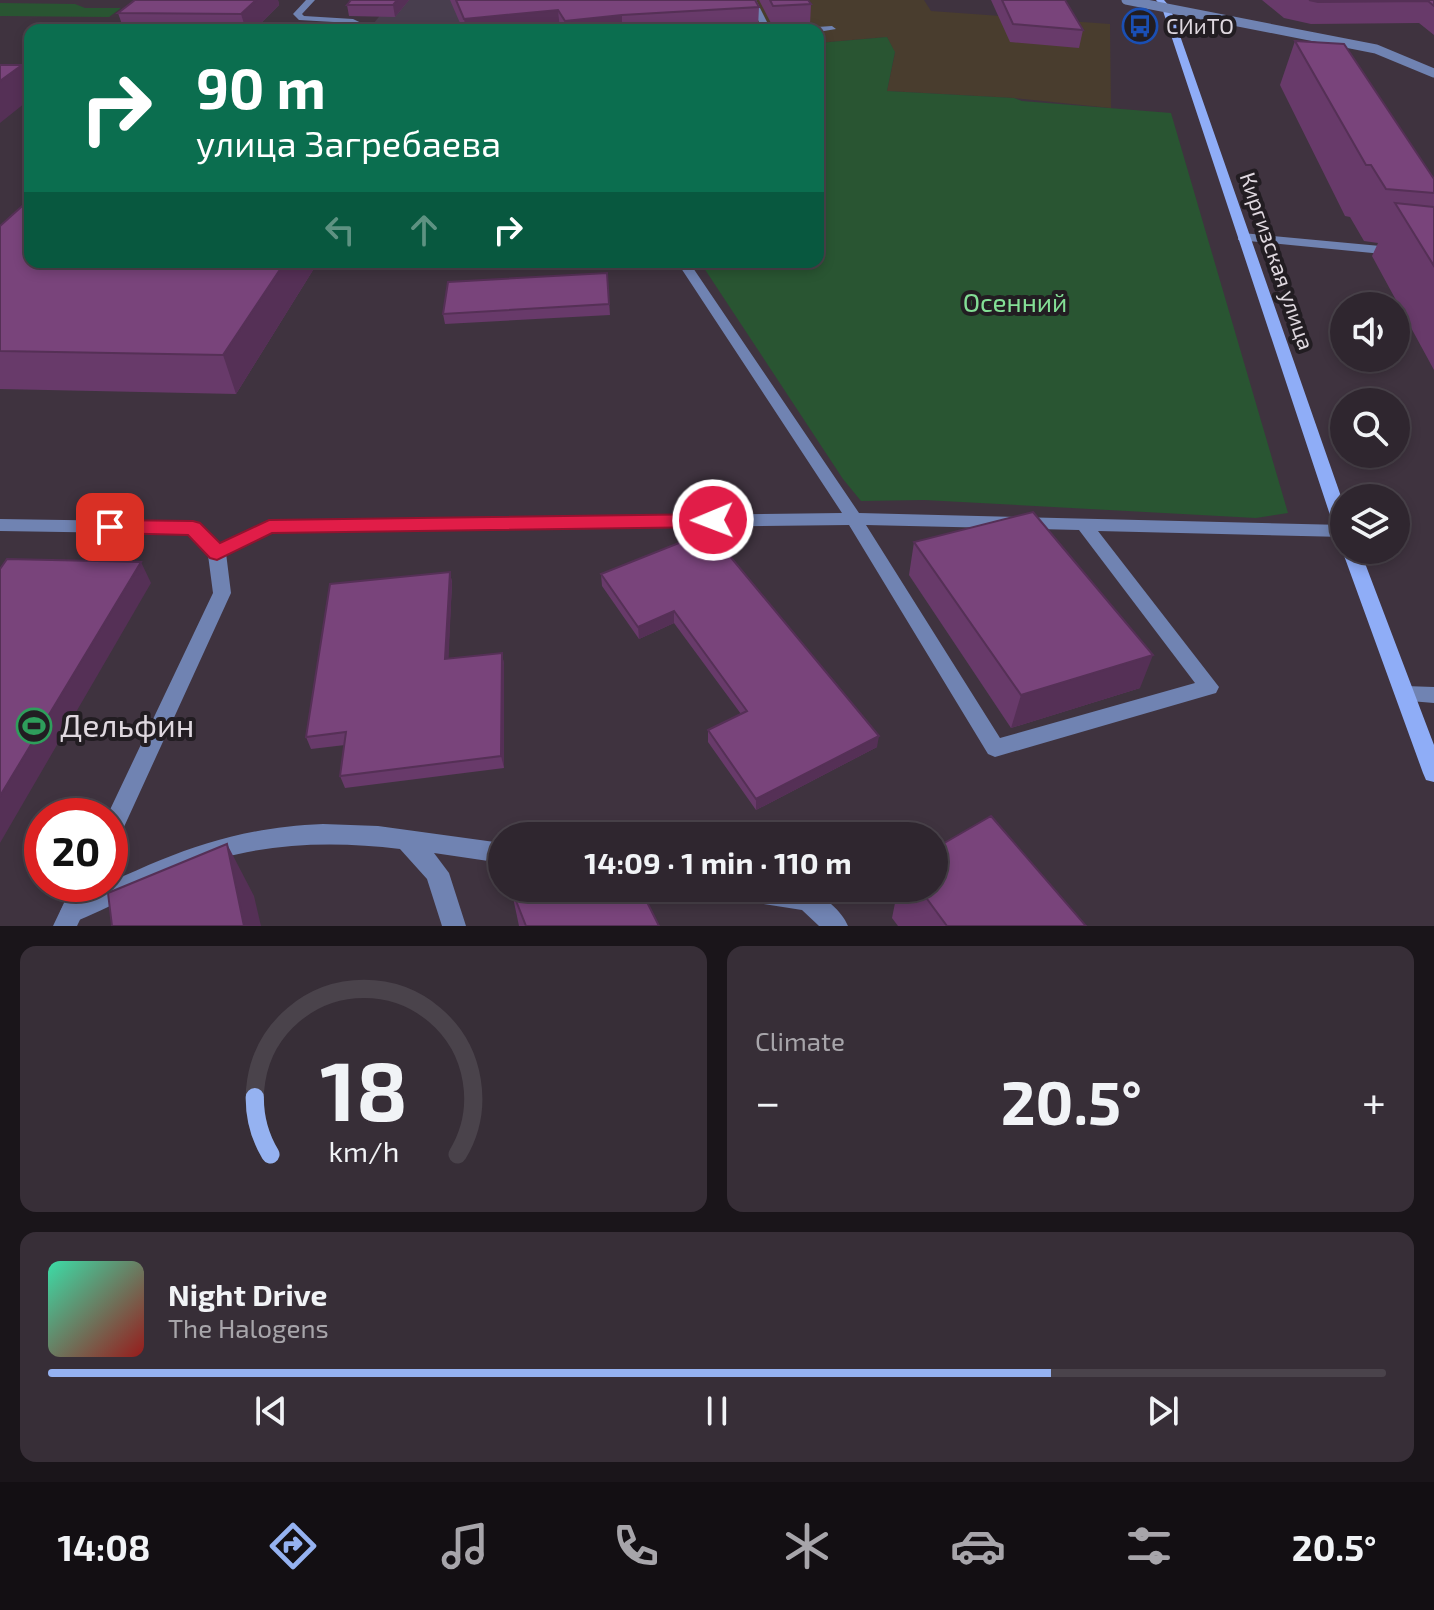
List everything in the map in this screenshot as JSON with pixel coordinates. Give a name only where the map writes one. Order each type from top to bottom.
[{"type":"main road","name":"Киргизская улица","points":[[1166,2],[1242,237],[1330,490]]},
{"type":"main road","points":[[1356,564],[1434,773]]},
{"type":"street","points":[[311,0],[297,14],[302,18],[359,24]]},
{"type":"street","points":[[752,0],[764,24]]},
{"type":"street","points":[[1126,0],[1376,49],[1434,73]]},
{"type":"street","points":[[824,30],[832,29]]},
{"type":"street","points":[[1242,237],[1434,255]]},
{"type":"street","points":[[687,268],[854,519],[995,748],[1209,687],[1083,524]]},
{"type":"street","points":[[217,553],[269,526],[854,519],[1330,530]]},
{"type":"street","points":[[0,525],[193,528],[217,553],[222,593],[126,798]]},
{"type":"street","points":[[1405,694],[1434,695]]},
{"type":"street","points":[[69,919],[190,858],[280,835],[349,831],[488,851]]},
{"type":"street","points":[[406,839],[437,873],[454,926]]},
{"type":"street","points":[[810,902],[836,926]]},
{"type":"shaded area","points":[[384,0],[741,0],[751,24],[373,24],[383,12]]},
{"type":"shaded area","points":[[741,0],[924,0],[931,11],[1110,24],[1111,108],[1014,98],[887,91],[895,53],[887,37],[824,42],[824,24],[751,24]]},
{"type":"green space","points":[[0,3],[121,8],[109,17],[0,16]]},
{"type":"green space","name":"Осенний","points":[[887,37],[895,52],[887,91],[1014,98],[1171,113],[1288,513],[1256,518],[924,500],[861,501],[843,479],[704,268],[824,268],[824,42]]},
{"type":"building","points":[[135,0],[256,0],[241,14],[118,13]]},
{"type":"building","points":[[351,0],[397,0],[393,5],[347,5]]},
{"type":"building","points":[[456,0],[755,0],[759,7],[565,21],[558,10],[464,19]]},
{"type":"building","points":[[770,0],[808,0],[811,4],[773,6]]},
{"type":"building","points":[[1002,0],[1065,0],[1083,30],[1013,24]]},
{"type":"building","points":[[1309,0],[1434,0],[1434,6],[1428,1]]},
{"type":"building","points":[[1295,41],[1344,44],[1434,179],[1434,193],[1386,189],[1371,165],[1366,165]]},
{"type":"building","points":[[0,65],[22,65],[0,81]]},
{"type":"building","points":[[1395,203],[1434,207],[1434,266]]},
{"type":"building","points":[[24,204],[24,268],[281,268],[223,355],[0,351],[0,226]]},
{"type":"building","points":[[607,273],[609,304],[443,314],[448,282]]},
{"type":"building","points":[[1033,512],[1153,655],[1021,695],[914,542]]},
{"type":"building","points":[[709,531],[879,736],[756,799],[708,730],[747,711],[674,611],[638,627],[601,574]]},
{"type":"building","name":"Дельфин","points":[[7,559],[141,562],[0,796],[0,569]]},
{"type":"building","points":[[450,572],[445,659],[502,653],[501,756],[340,776],[346,732],[306,737],[330,584]]},
{"type":"building","points":[[991,816],[1086,926],[947,926],[929,902],[948,902],[948,841]]},
{"type":"building","points":[[227,844],[244,926],[112,926],[109,902],[128,902],[128,885]]},
{"type":"building","points":[[517,902],[647,902],[659,926],[526,926]]},
{"type":"place","name":"СИиТО","points":[[1140,26]]},
{"type":"place","name":"Дельфин","points":[[34,726]]},
{"type":"route","points":[[110,527],[193,528],[217,553],[269,526],[713,520]]}]
